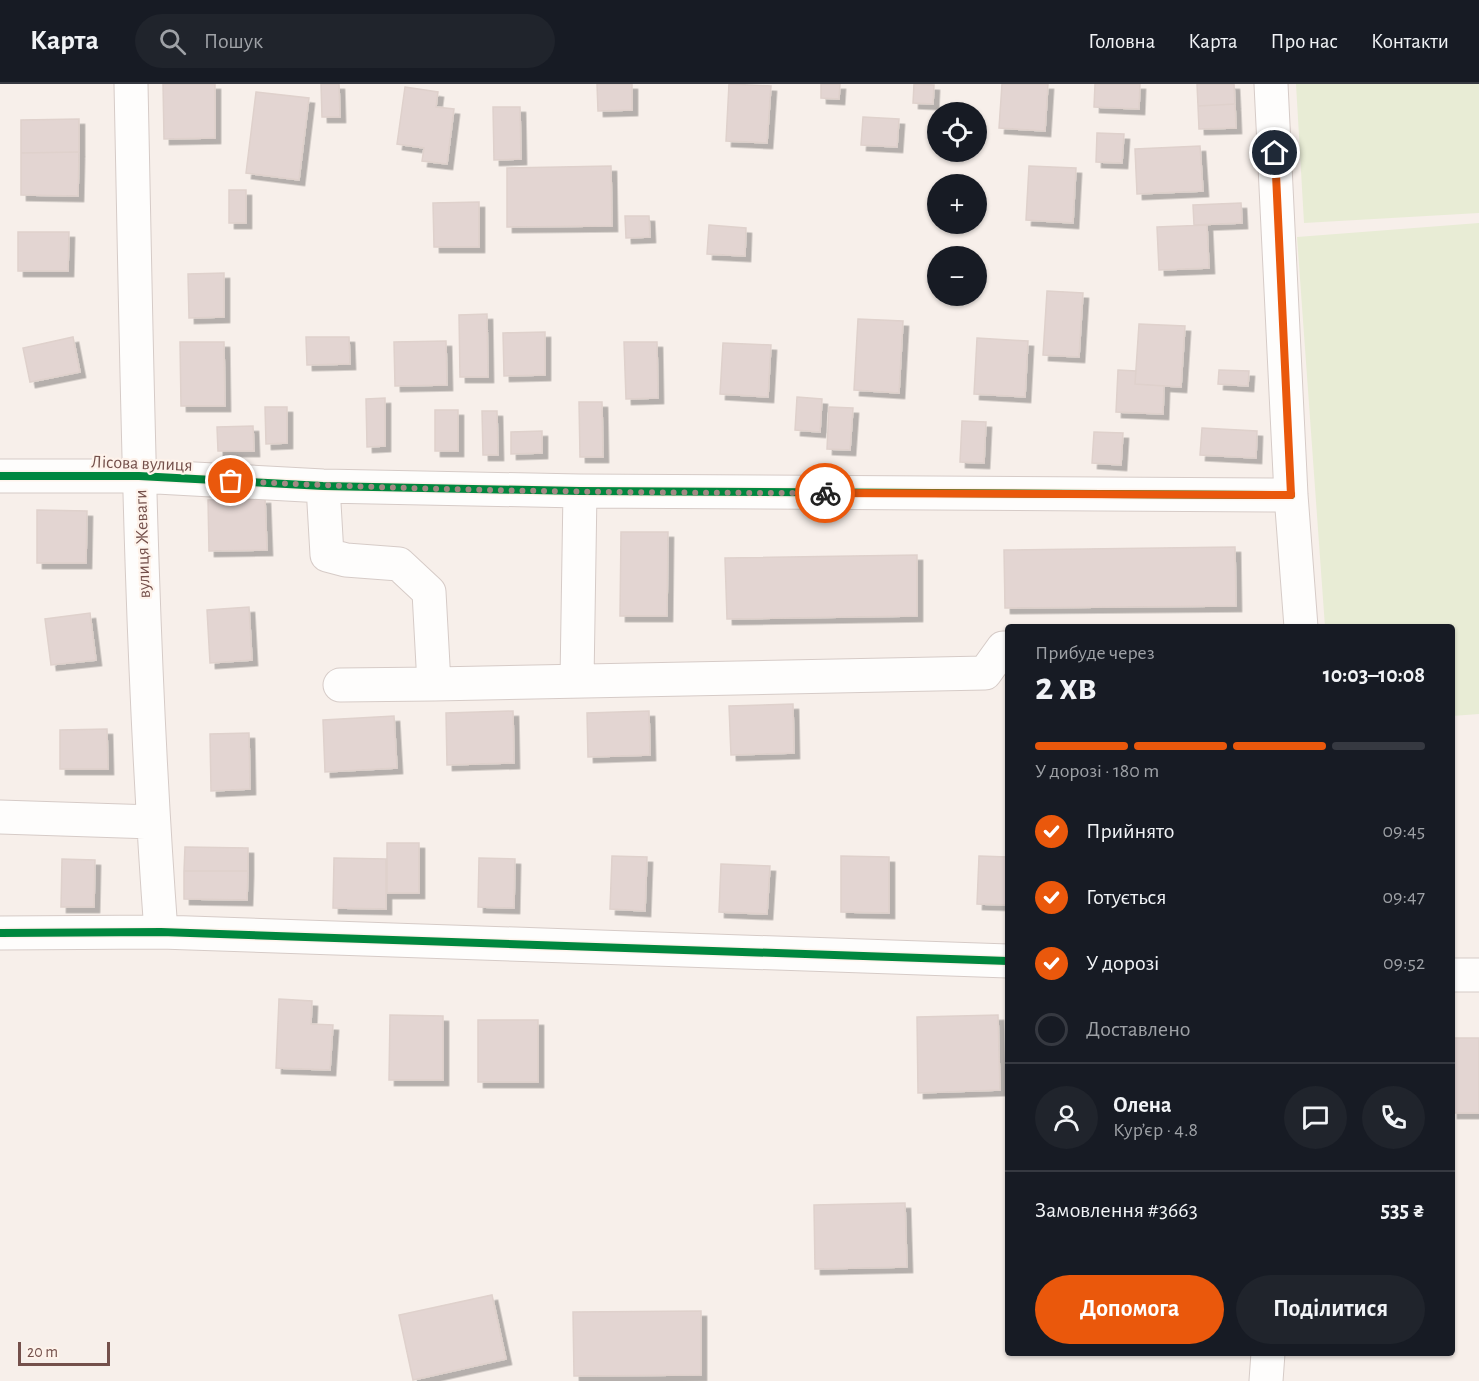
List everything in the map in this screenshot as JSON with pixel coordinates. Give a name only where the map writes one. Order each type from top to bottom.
[{"type":"street","name":"вулиця Жеваги","points":[[131,84],[139,476],[153,822],[160,932]]},
{"type":"street","points":[[1271,84],[1291,495],[1301,624]]},
{"type":"street","name":"Лісова вулиця","points":[[0,476],[139,476],[323,486],[580,491],[1291,495]]},
{"type":"street","points":[[323,486],[327,555],[346,560],[399,564],[429,592],[434,684]]},
{"type":"street","points":[[577,681],[580,491]]},
{"type":"street","points":[[340,686],[985,673],[1005,648]]},
{"type":"street","points":[[0,817],[153,822]]},
{"type":"street","points":[[0,933],[160,932],[1005,962]]},
{"type":"street","points":[[1455,975],[1479,975]]},
{"type":"street","points":[[1266,1381],[1268,1356]]},
{"type":"green space","points":[[1296,84],[1479,84],[1479,213],[1304,223]]},
{"type":"green space","points":[[1479,223],[1479,714],[1455,716],[1455,624],[1325,624],[1297,237]]},
{"type":"building","points":[[163,84],[215,84],[215,138],[164,139]]},
{"type":"building","points":[[321,84],[339,84],[340,117],[322,117]]},
{"type":"building","points":[[597,84],[632,84],[632,110],[598,111]]},
{"type":"building","points":[[729,84],[771,86],[767,143],[726,141]]},
{"type":"building","points":[[821,84],[840,84],[839,99],[821,98]]},
{"type":"building","points":[[914,84],[934,85],[933,102],[913,103]]},
{"type":"building","points":[[1002,84],[1048,84],[1045,131],[999,128]]},
{"type":"building","points":[[1095,84],[1140,84],[1139,109],[1094,107]]},
{"type":"building","points":[[1197,84],[1234,84],[1235,104],[1198,106]]},
{"type":"building","points":[[405,87],[438,92],[436,107],[454,109],[447,164],[422,161],[424,148],[397,144]]},
{"type":"building","points":[[256,92],[309,98],[299,180],[246,173]]},
{"type":"building","points":[[1235,104],[1236,128],[1199,129],[1198,106]]},
{"type":"building","points":[[493,107],[520,107],[521,159],[494,160]]},
{"type":"building","points":[[863,117],[899,119],[897,147],[861,145]]},
{"type":"building","points":[[79,119],[79,152],[21,153],[21,120]]},
{"type":"building","points":[[1097,133],[1124,134],[1122,163],[1096,162]]},
{"type":"building","points":[[1200,146],[1203,191],[1137,194],[1135,149]]},
{"type":"building","points":[[79,152],[78,196],[21,195],[21,153]]},
{"type":"building","points":[[611,166],[612,226],[507,227],[507,168]]},
{"type":"building","points":[[1029,166],[1076,168],[1073,223],[1026,220]]},
{"type":"building","points":[[229,190],[246,190],[246,223],[229,223]]},
{"type":"building","points":[[479,202],[479,247],[434,247],[433,203]]},
{"type":"building","points":[[1241,203],[1242,223],[1194,225],[1193,205]]},
{"type":"building","points":[[625,216],[649,216],[650,237],[626,238]]},
{"type":"building","points":[[709,225],[746,228],[745,256],[707,254]]},
{"type":"building","points":[[1207,225],[1209,268],[1159,270],[1157,227]]},
{"type":"building","points":[[18,232],[69,232],[68,271],[18,271]]},
{"type":"building","points":[[224,273],[224,317],[189,318],[188,274]]},
{"type":"building","points":[[1047,291],[1083,293],[1079,357],[1043,355]]},
{"type":"building","points":[[487,314],[488,377],[460,377],[459,315]]},
{"type":"building","points":[[858,319],[903,321],[899,393],[854,390]]},
{"type":"building","points":[[1139,324],[1185,326],[1181,387],[1135,384]]},
{"type":"building","points":[[545,332],[545,375],[504,376],[503,333]]},
{"type":"building","points":[[73,337],[80,372],[30,382],[23,348]]},
{"type":"building","points":[[306,337],[349,337],[350,364],[307,365]]},
{"type":"building","points":[[977,338],[1028,341],[1025,397],[974,394]]},
{"type":"building","points":[[446,341],[447,385],[395,386],[394,342]]},
{"type":"building","points":[[180,342],[224,342],[225,406],[181,406]]},
{"type":"building","points":[[624,342],[657,342],[658,398],[626,399]]},
{"type":"building","points":[[723,343],[771,345],[768,397],[720,394]]},
{"type":"building","points":[[1118,370],[1136,371],[1135,384],[1164,386],[1163,414],[1116,412]]},
{"type":"building","points":[[1219,370],[1249,371],[1248,386],[1218,384]]},
{"type":"building","points":[[797,397],[822,399],[820,432],[795,430]]},
{"type":"building","points":[[385,398],[385,446],[367,447],[366,399]]},
{"type":"building","points":[[579,402],[602,402],[603,457],[580,457]]},
{"type":"building","points":[[265,407],[287,407],[287,443],[266,444]]},
{"type":"building","points":[[829,407],[853,408],[850,450],[827,449]]},
{"type":"building","points":[[435,410],[458,410],[458,451],[435,451]]},
{"type":"building","points":[[482,411],[497,411],[498,455],[483,455]]},
{"type":"building","points":[[962,421],[986,422],[984,463],[960,462]]},
{"type":"building","points":[[253,426],[254,451],[218,451],[217,427]]},
{"type":"building","points":[[1202,428],[1257,431],[1256,458],[1200,455]]},
{"type":"building","points":[[542,431],[542,453],[511,454],[511,432]]},
{"type":"building","points":[[1094,432],[1123,433],[1121,465],[1092,463]]},
{"type":"building","points":[[265,498],[267,550],[209,551],[208,500]]},
{"type":"building","points":[[37,510],[87,511],[86,563],[37,563]]},
{"type":"building","points":[[621,532],[668,532],[667,616],[620,616]]},
{"type":"building","points":[[1235,547],[1236,606],[1005,608],[1004,550]]},
{"type":"building","points":[[917,555],[917,616],[727,619],[725,558]]},
{"type":"building","points":[[249,607],[252,660],[210,663],[207,610]]},
{"type":"building","points":[[90,613],[96,660],[51,665],[45,619]]},
{"type":"building","points":[[793,704],[794,753],[731,755],[729,706]]},
{"type":"building","points":[[513,711],[514,763],[447,765],[446,713]]},
{"type":"building","points":[[649,711],[650,755],[588,757],[587,713]]},
{"type":"building","points":[[394,716],[397,768],[325,772],[323,720]]},
{"type":"building","points":[[107,729],[108,769],[60,769],[60,730]]},
{"type":"building","points":[[249,733],[250,789],[211,791],[210,734]]},
{"type":"building","points":[[387,843],[419,843],[419,893],[387,893]]},
{"type":"building","points":[[185,847],[248,848],[248,871],[184,871]]},
{"type":"building","points":[[612,856],[647,857],[645,911],[610,909]]},
{"type":"building","points":[[841,856],[889,857],[889,913],[841,912]]},
{"type":"building","points":[[979,856],[1005,857],[1005,905],[977,904]]},
{"type":"building","points":[[334,858],[386,859],[386,909],[333,908]]},
{"type":"building","points":[[479,858],[515,859],[514,908],[478,907]]},
{"type":"building","points":[[62,859],[95,860],[94,907],[61,907]]},
{"type":"building","points":[[721,864],[770,866],[767,914],[719,912]]},
{"type":"building","points":[[184,871],[248,871],[247,900],[184,899]]},
{"type":"building","points":[[279,999],[312,1001],[311,1024],[333,1025],[330,1070],[276,1068]]},
{"type":"building","points":[[390,1015],[443,1016],[443,1080],[389,1080]]},
{"type":"building","points":[[998,1015],[1000,1090],[918,1093],[917,1017]]},
{"type":"building","points":[[478,1020],[538,1020],[538,1082],[478,1082]]},
{"type":"building","points":[[1455,1038],[1479,1038],[1479,1113],[1455,1113]]},
{"type":"building","points":[[905,1203],[907,1267],[815,1269],[814,1205]]},
{"type":"building","points":[[492,1295],[506,1359],[413,1380],[399,1315]]},
{"type":"building","points":[[701,1311],[701,1375],[574,1376],[573,1312]]},
{"type":"cycle path","points":[[0,476],[139,476],[323,486],[580,491],[1291,495]]},
{"type":"cycle path","points":[[0,933],[161,932],[1005,961]]},
{"type":"way so far","points":[[231,481],[323,486],[825,493]]},
{"type":"route","points":[[825,493],[1291,495],[1275,153]]}]
